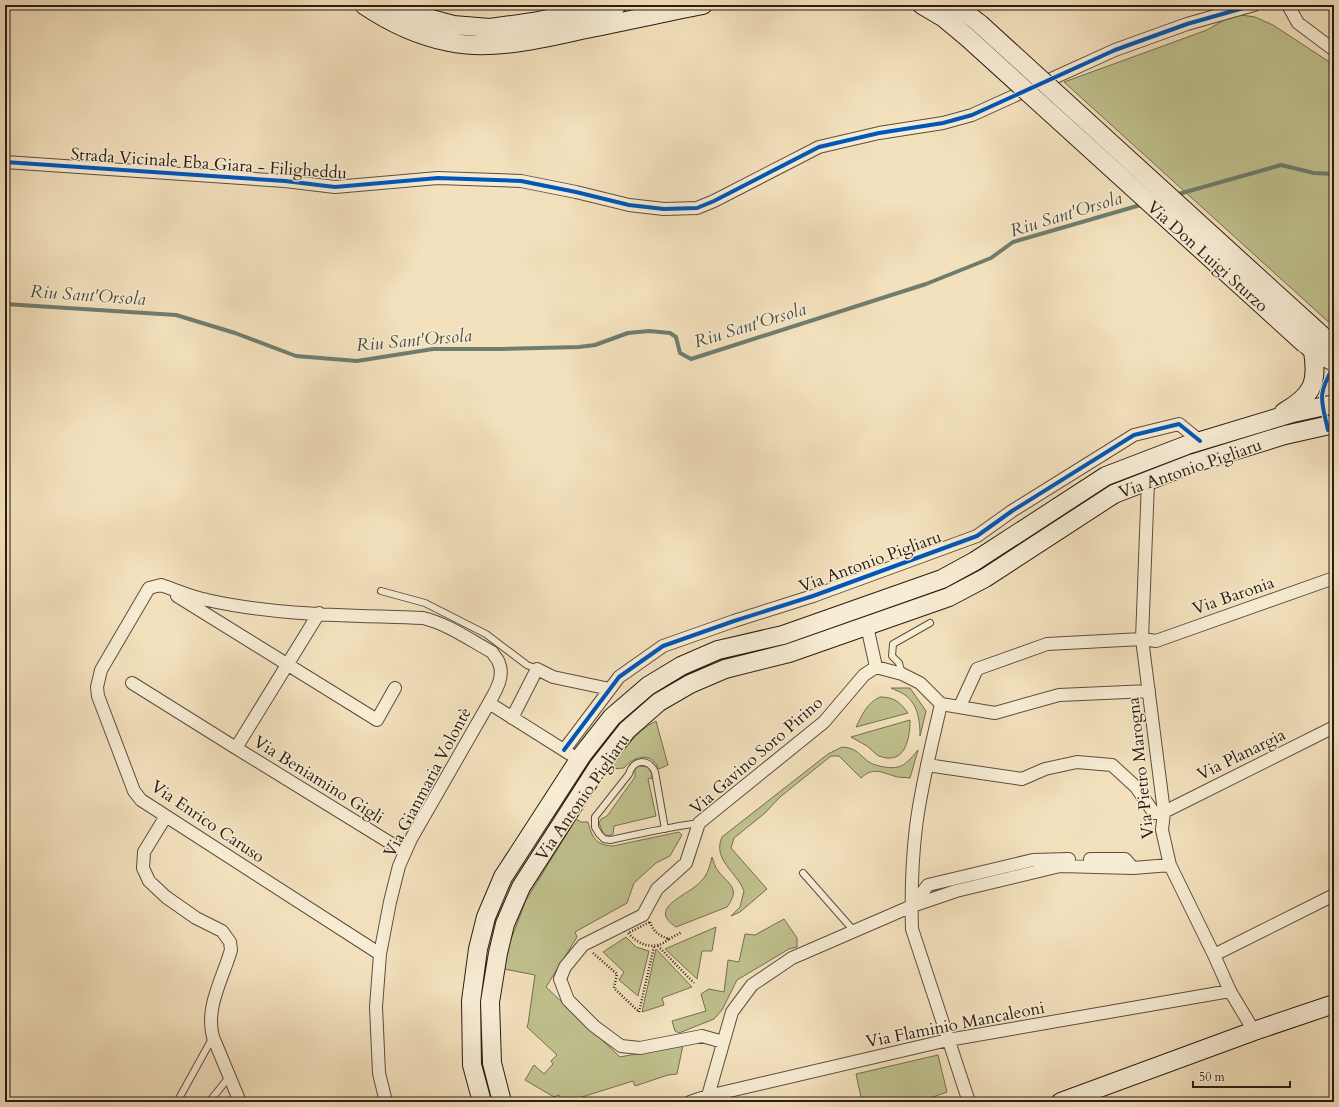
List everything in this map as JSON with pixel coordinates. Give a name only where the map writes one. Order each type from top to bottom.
[{"type":"main road","points":[[364,5],[382,18],[418,33],[450,43],[491,46],[536,39],[703,5]]},
{"type":"main road","points":[[397,5],[424,17],[453,25],[490,28],[533,22],[617,5]]},
{"type":"main road","name":"Via Don Luigi Sturzo","points":[[922,5],[944,18],[968,38],[1334,362]]},
{"type":"main road","name":"Via Don Luigi Sturzo","points":[[956,5],[980,24],[1312,342],[1334,346]]},
{"type":"main road","points":[[1267,421],[1299,402],[1309,393],[1314,381],[1316,368],[1312,342]]},
{"type":"main road","name":"Via Antonio Pigliaru","points":[[482,1102],[472,1065],[471,1001],[478,949],[486,917],[503,877],[580,760],[612,717],[648,686],[681,666],[718,650],[783,635],[942,578],[975,561],[1106,476],[1200,441],[1293,413],[1334,404]]},
{"type":"main road","name":"Via Antonio Pigliaru","points":[[502,1102],[492,1063],[490,1002],[498,953],[505,924],[521,887],[598,767],[627,730],[659,702],[690,684],[725,669],[789,653],[949,597],[992,574],[1114,494],[1194,463],[1285,435],[1334,424]]},
{"type":"main road","points":[[1061,1102],[1254,1031],[1334,1004]]},
{"type":"street","name":"Strada Vicinale Eba Giara - Filigheddu","points":[[5,162],[277,180],[335,187],[438,178],[521,180],[629,205],[664,209],[697,208],[714,201],[819,147],[880,133],[943,123],[972,116],[1115,50],[1187,24],[1254,5]]},
{"type":"street","points":[[1288,5],[1298,23],[1334,50]]},
{"type":"street","name":"Via Antonio Pigliaru","points":[[564,750],[619,677],[663,646],[734,621],[813,596],[977,536],[1012,511],[1134,435],[1179,424],[1200,441]]},
{"type":"street","name":"Via Pietro Marogna","points":[[1148,481],[1142,639],[1164,812],[1162,830],[1170,865],[1230,991],[1254,1031]]},
{"type":"street","name":"Via Baronia","points":[[960,706],[977,669],[1046,644],[1142,639],[1156,641],[1334,578]]},
{"type":"street","points":[[161,585],[205,600],[276,611],[424,618],[444,625],[492,652],[500,664],[498,687],[489,703]]},
{"type":"street","points":[[161,585],[377,720],[395,688]]},
{"type":"street","name":"Via Enrico Caruso","points":[[161,585],[149,588],[101,670],[99,679],[98,696],[134,791],[141,800],[380,954]]},
{"type":"street","name":"Via Beniamino Gigli","points":[[236,748],[319,613]]},
{"type":"street","points":[[867,626],[876,667],[902,674],[920,683],[941,704],[995,713],[1058,695],[1149,691]]},
{"type":"street","name":"Via Gavino Soro Pirino","points":[[723,1042],[702,1036],[640,1048],[621,1046],[594,1026],[568,1000],[560,979],[565,967],[583,945],[643,915],[656,889],[686,864],[699,824],[824,722],[864,675],[876,667]]},
{"type":"street","points":[[512,718],[537,669],[553,678],[610,689]]},
{"type":"street","name":"Via Beniamino Gigli","points":[[132,683],[405,852]]},
{"type":"street","name":"Via Gianmaria Volontè","points":[[386,1102],[379,1073],[376,1007],[380,954],[399,866],[411,839],[489,703],[580,760]]},
{"type":"street","points":[[941,704],[927,765],[916,827],[912,928],[948,1040],[970,1102]]},
{"type":"street","name":"Via Planargia","points":[[1164,812],[1334,727]]},
{"type":"street","points":[[927,765],[1022,779],[1045,769],[1077,762],[1112,765],[1136,788],[1154,813],[1164,812]]},
{"type":"street","points":[[166,816],[144,852],[142,868],[149,881],[166,897],[196,918],[222,931],[230,942],[231,950],[213,1002],[210,1026],[230,1076],[236,1099]]},
{"type":"street","points":[[709,1099],[732,1012],[752,985],[792,958],[912,906],[956,891],[1060,866],[1133,868],[1170,865]]},
{"type":"street","points":[[1214,955],[1334,894]]},
{"type":"street","name":"Via Flaminio Mancaleoni","points":[[690,1102],[709,1099],[948,1040],[1230,991]]},
{"type":"lane","points":[[381,591],[425,603],[486,634],[527,664],[537,669]]},
{"type":"lane","points":[[902,674],[899,663],[892,656],[893,644],[930,622]]},
{"type":"lane","points":[[666,829],[653,766],[640,762],[634,764],[595,817],[595,827],[604,839],[610,840],[699,824]]},
{"type":"lane","points":[[804,873],[854,931]]},
{"type":"lane","points":[[177,1102],[213,1036]]},
{"type":"lane","points":[[209,1102],[230,1076]]},
{"type":"path","points":[[669,939],[658,935],[652,929],[650,922],[628,933],[634,940],[654,947],[658,946],[682,932]]},
{"type":"path","points":[[583,945],[617,974],[614,988],[639,1013],[654,947]]},
{"type":"path","points":[[658,946],[694,983]]},
{"type":"green space","points":[[1234,14],[1255,17],[1273,25],[1334,65],[1334,327],[1064,82],[1207,30]]},
{"type":"green space","points":[[891,688],[910,688],[926,711],[920,736],[919,719],[913,703],[905,695]]},
{"type":"green space","points":[[880,697],[893,699],[908,713],[856,727],[868,706]]},
{"type":"green space","points":[[910,720],[907,742],[900,754],[895,757],[888,758],[879,756],[867,746],[851,737]]},
{"type":"green space","points":[[656,721],[668,765],[659,769],[656,763],[652,760],[642,757],[637,758],[624,768],[610,769],[636,736]]},
{"type":"green space","points":[[842,747],[854,750],[873,764],[890,768],[904,764],[911,759],[918,750],[910,778],[896,777],[873,771],[861,778],[839,756],[831,756],[780,797],[765,813],[734,838],[731,848],[767,889],[740,912],[731,916],[740,907],[744,891],[741,884],[727,866],[720,852],[722,837],[828,754]]},
{"type":"green space","points":[[639,766],[648,767],[652,773],[652,778],[648,779],[656,816],[614,826],[613,834],[609,836],[604,835],[599,823],[601,819],[607,816],[635,777],[635,769]]},
{"type":"green space","points":[[576,819],[581,822],[588,822],[593,836],[598,842],[613,846],[679,832],[682,835],[670,856],[656,863],[634,883],[627,903],[575,932],[577,937],[546,987],[620,1057],[683,1045],[677,1074],[668,1075],[635,1086],[633,1081],[562,1102],[559,1095],[554,1097],[525,1080],[534,1065],[544,1074],[553,1064],[551,1061],[557,1055],[527,1027],[535,975],[504,969],[510,942],[526,900]]},
{"type":"green space","points":[[712,857],[718,870],[732,887],[733,895],[731,901],[727,907],[676,927],[668,920],[665,913],[668,907],[696,886],[704,878],[710,866]]},
{"type":"green space","points":[[784,919],[797,938],[797,947],[789,949],[737,980],[722,1010],[714,1019],[679,1033],[675,1031],[672,1021],[706,1011],[701,994],[709,989],[724,992],[728,960],[739,962],[745,934],[755,935]]},
{"type":"green space","points":[[716,927],[712,951],[702,951],[697,979],[665,949]]},
{"type":"green space","points":[[626,937],[636,947],[649,951],[638,996],[619,980],[624,972],[603,952]]},
{"type":"green space","points":[[656,949],[692,987],[662,998],[664,1005],[642,1012]]},
{"type":"green space","points":[[938,1055],[947,1092],[919,1102],[862,1102],[856,1074]]},
{"type":"waterway","name":"Riu Sant'Orsola","points":[[1175,195],[1281,165],[1314,173],[1334,174]]},
{"type":"waterway","name":"Riu Sant'Orsola","points":[[5,304],[176,315],[235,333],[296,356],[357,361],[433,349],[579,347],[595,345],[628,333],[649,331],[670,333],[676,337],[680,353],[691,359],[926,284],[991,258],[1013,242],[1144,204]]},
{"type":"cycle path","points":[[5,162],[285,181],[335,187],[438,178],[521,181],[629,205],[664,209],[697,208],[714,201],[819,147],[879,133],[943,123],[972,115],[1115,50],[1187,24],[1254,5]]},
{"type":"cycle path","points":[[1328,430],[1322,404],[1322,397],[1325,384],[1334,366]]},
{"type":"cycle path","points":[[564,750],[619,677],[663,646],[734,621],[813,596],[977,536],[1012,511],[1134,435],[1179,424],[1200,441]]}]
